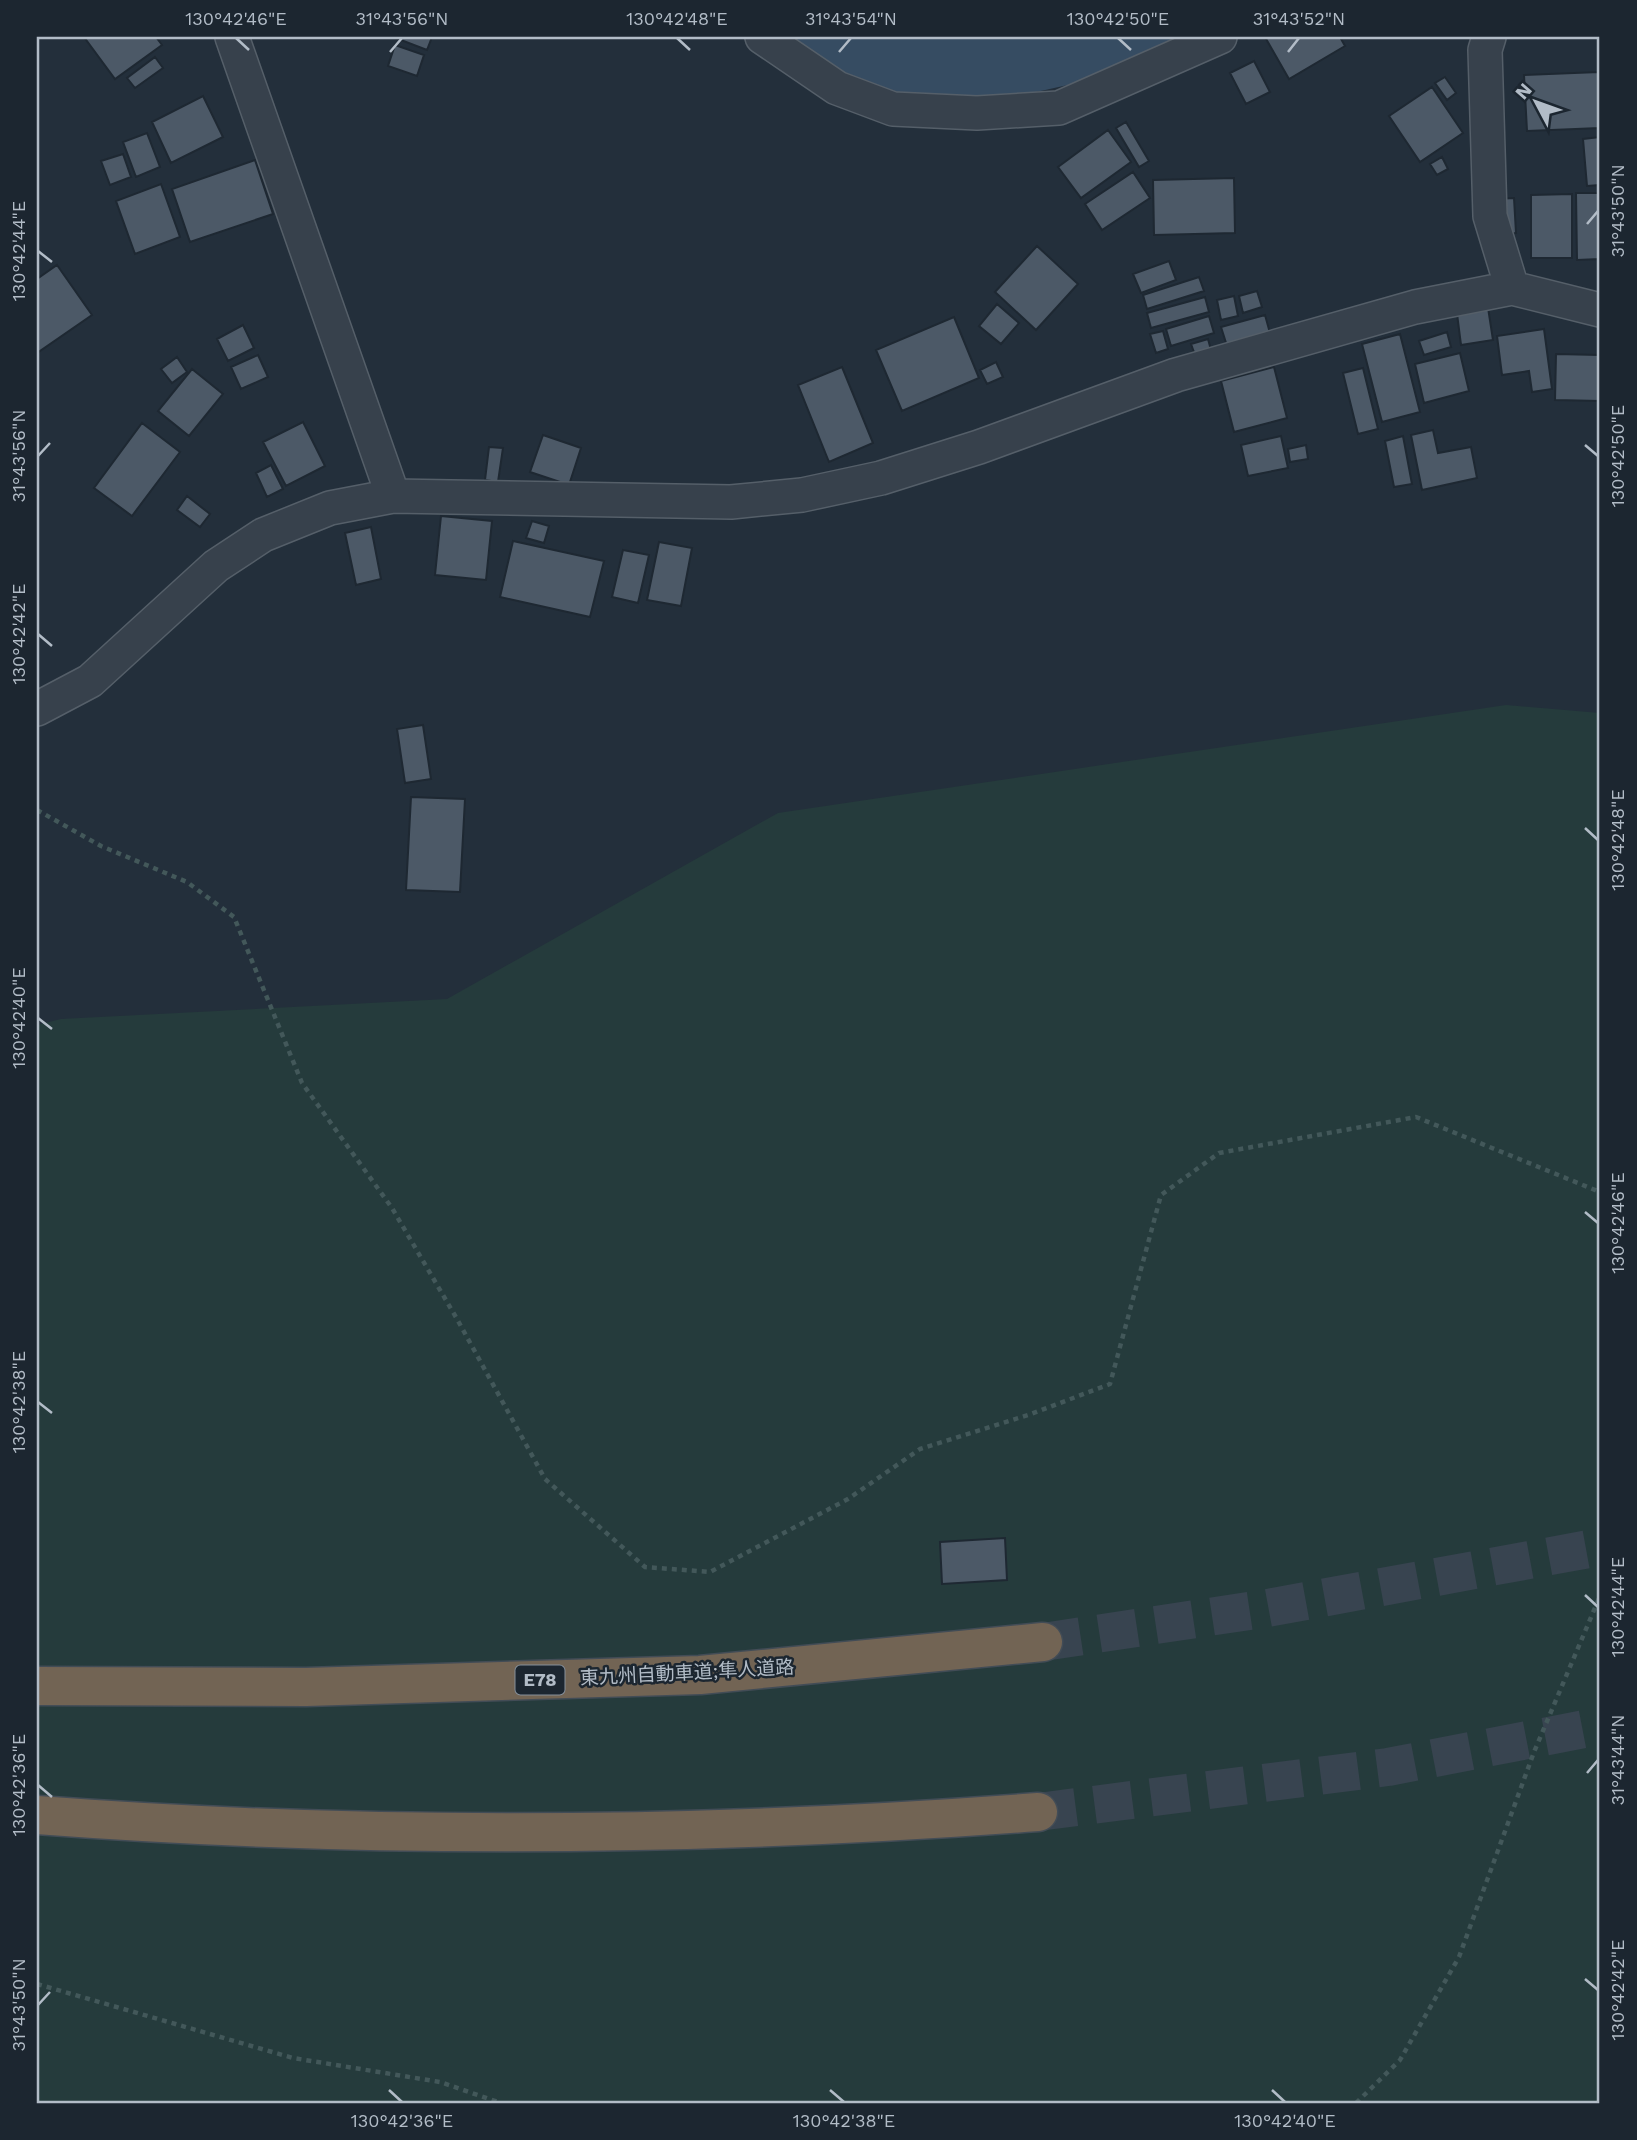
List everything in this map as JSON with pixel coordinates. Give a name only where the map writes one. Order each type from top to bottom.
[{"type":"highway","name":"東九州自動車道;隼人道路","points":[[37,1686],[306,1687],[700,1675],[1043,1642]]},
{"type":"highway","points":[[37,1815],[207,1828],[492,1834],[858,1825],[1038,1812]]},
{"type":"street","points":[[232,37],[393,496]]},
{"type":"street","points":[[762,37],[837,88],[892,109],[977,113],[1059,107],[1220,37]]},
{"type":"street","points":[[1489,37],[1485,50],[1489,203],[1512,288]]},
{"type":"street","points":[[37,709],[90,681],[216,566],[263,535],[330,508],[393,496],[731,502],[802,495],[881,478],[979,447],[1077,409],[1216,363],[1415,307],[1512,288],[1600,310]]},
{"type":"path","points":[[37,810],[101,846],[187,882],[234,918],[303,1083],[392,1208],[545,1479],[645,1567],[710,1572],[848,1499],[920,1449],[1031,1414],[1110,1384],[1161,1195],[1219,1153],[1416,1117],[1600,1192]]},
{"type":"path","points":[[1356,2103],[1400,2060],[1459,1957],[1534,1752],[1600,1596]]},
{"type":"path","points":[[37,1984],[293,2058],[440,2082],[501,2103]]},
{"type":"green space","points":[[1506,705],[1600,713],[1600,2103],[37,2103],[37,1025],[61,1019],[447,999],[778,813]]},
{"type":"water","points":[[783,37],[1195,37],[1099,78],[1009,98],[938,103],[874,88],[807,56]]},
{"type":"building","points":[[84,37],[156,37],[162,45],[115,79]]},
{"type":"building","points":[[393,37],[432,37],[427,50]]},
{"type":"building","points":[[1265,37],[1340,37],[1345,46],[1289,79]]},
{"type":"building","points":[[395,45],[424,55],[417,76],[388,66]]},
{"type":"building","points":[[155,57],[163,68],[135,88],[127,78]]},
{"type":"building","points":[[1254,61],[1270,92],[1246,104],[1230,73]]},
{"type":"building","points":[[1599,72],[1600,128],[1527,131],[1524,75]]},
{"type":"building","points":[[1445,77],[1456,93],[1447,100],[1435,83]]},
{"type":"building","points":[[1432,87],[1463,133],[1420,162],[1389,116]]},
{"type":"building","points":[[203,96],[223,137],[171,163],[152,122]]},
{"type":"building","points":[[1126,122],[1149,161],[1139,167],[1116,128]]},
{"type":"building","points":[[1108,130],[1131,162],[1081,198],[1058,167]]},
{"type":"building","points":[[147,133],[160,167],[136,177],[123,142]]},
{"type":"building","points":[[1600,137],[1600,185],[1587,186],[1583,139]]},
{"type":"building","points":[[123,154],[131,177],[110,185],[101,161]]},
{"type":"building","points":[[1442,157],[1448,169],[1437,175],[1430,164]]},
{"type":"building","points":[[255,160],[273,214],[190,242],[172,189]]},
{"type":"building","points":[[1133,172],[1150,198],[1102,230],[1085,204]]},
{"type":"building","points":[[1234,178],[1235,233],[1154,235],[1153,180]]},
{"type":"building","points":[[161,184],[180,237],[135,254],[116,201]]},
{"type":"building","points":[[1576,193],[1600,193],[1600,259],[1577,260]]},
{"type":"building","points":[[1572,194],[1572,258],[1531,258],[1531,195]]},
{"type":"building","points":[[1514,198],[1516,233],[1498,234],[1497,199]]},
{"type":"building","points":[[1037,246],[1078,284],[1036,330],[995,292]]},
{"type":"building","points":[[1169,261],[1176,280],[1141,293],[1133,274]]},
{"type":"building","points":[[57,265],[92,315],[37,353],[37,279]]},
{"type":"building","points":[[1199,277],[1204,291],[1147,309],[1143,295]]},
{"type":"building","points":[[1257,291],[1262,307],[1243,313],[1239,296]]},
{"type":"building","points":[[1234,296],[1238,316],[1221,320],[1217,300]]},
{"type":"building","points":[[1205,297],[1209,312],[1151,328],[1147,313]]},
{"type":"building","points":[[1487,301],[1493,340],[1461,345],[1456,306]]},
{"type":"building","points":[[997,304],[1019,323],[1001,344],[979,326]]},
{"type":"building","points":[[1265,315],[1270,333],[1227,346],[1221,327]]},
{"type":"building","points":[[1209,316],[1214,333],[1171,346],[1166,329]]},
{"type":"building","points":[[954,317],[979,378],[902,411],[876,350]]},
{"type":"building","points":[[243,325],[254,348],[228,361],[217,339]]},
{"type":"building","points":[[1544,329],[1552,389],[1532,392],[1529,371],[1502,375],[1497,336]]},
{"type":"building","points":[[1163,331],[1168,349],[1156,353],[1150,334]]},
{"type":"building","points":[[1447,332],[1451,347],[1424,355],[1419,341]]},
{"type":"building","points":[[1400,334],[1420,412],[1382,422],[1362,344]]},
{"type":"building","points":[[1208,339],[1211,350],[1195,355],[1191,344]]},
{"type":"building","points":[[1460,353],[1469,391],[1424,403],[1415,364]]},
{"type":"building","points":[[1556,354],[1600,355],[1600,401],[1555,400]]},
{"type":"building","points":[[258,355],[268,377],[241,389],[231,367]]},
{"type":"building","points":[[177,357],[187,372],[172,383],[161,369]]},
{"type":"building","points":[[996,362],[1003,377],[987,384],[980,370]]},
{"type":"building","points":[[842,367],[873,443],[829,462],[798,385]]},
{"type":"building","points":[[1274,367],[1287,418],[1234,432],[1221,381]]},
{"type":"building","points":[[1363,368],[1378,429],[1358,434],[1343,373]]},
{"type":"building","points":[[192,369],[223,394],[189,436],[158,411]]},
{"type":"building","points":[[303,422],[325,466],[286,486],[263,442]]},
{"type":"building","points":[[142,423],[180,452],[132,516],[94,488]]},
{"type":"building","points":[[1433,430],[1438,453],[1471,447],[1477,478],[1422,490],[1411,435]]},
{"type":"building","points":[[543,435],[581,448],[569,485],[530,472]]},
{"type":"building","points":[[1281,436],[1288,468],[1248,476],[1241,445]]},
{"type":"building","points":[[1403,436],[1412,484],[1394,487],[1385,441]]},
{"type":"building","points":[[1306,445],[1308,459],[1290,462],[1288,449]]},
{"type":"building","points":[[489,447],[503,448],[498,482],[485,480]]},
{"type":"building","points":[[271,465],[283,489],[267,497],[256,473]]},
{"type":"building","points":[[187,496],[210,514],[200,527],[177,510]]},
{"type":"building","points":[[441,516],[492,521],[486,580],[435,575]]},
{"type":"building","points":[[532,521],[549,526],[544,543],[526,538]]},
{"type":"building","points":[[371,527],[381,579],[356,585],[345,533]]},
{"type":"building","points":[[513,541],[604,561],[590,617],[500,597]]},
{"type":"building","points":[[659,542],[692,548],[681,606],[647,600]]},
{"type":"building","points":[[623,550],[649,555],[638,603],[612,597]]},
{"type":"building","points":[[423,725],[431,779],[405,783],[397,729]]},
{"type":"building","points":[[411,797],[465,799],[460,892],[406,890]]},
{"type":"building","points":[[1005,1538],[1007,1580],[942,1584],[940,1542]]},
{"type":"tunnel","points":[[1043,1642],[1262,1609],[1600,1547]]},
{"type":"tunnel","points":[[1038,1812],[1388,1767],[1600,1726]]}]
